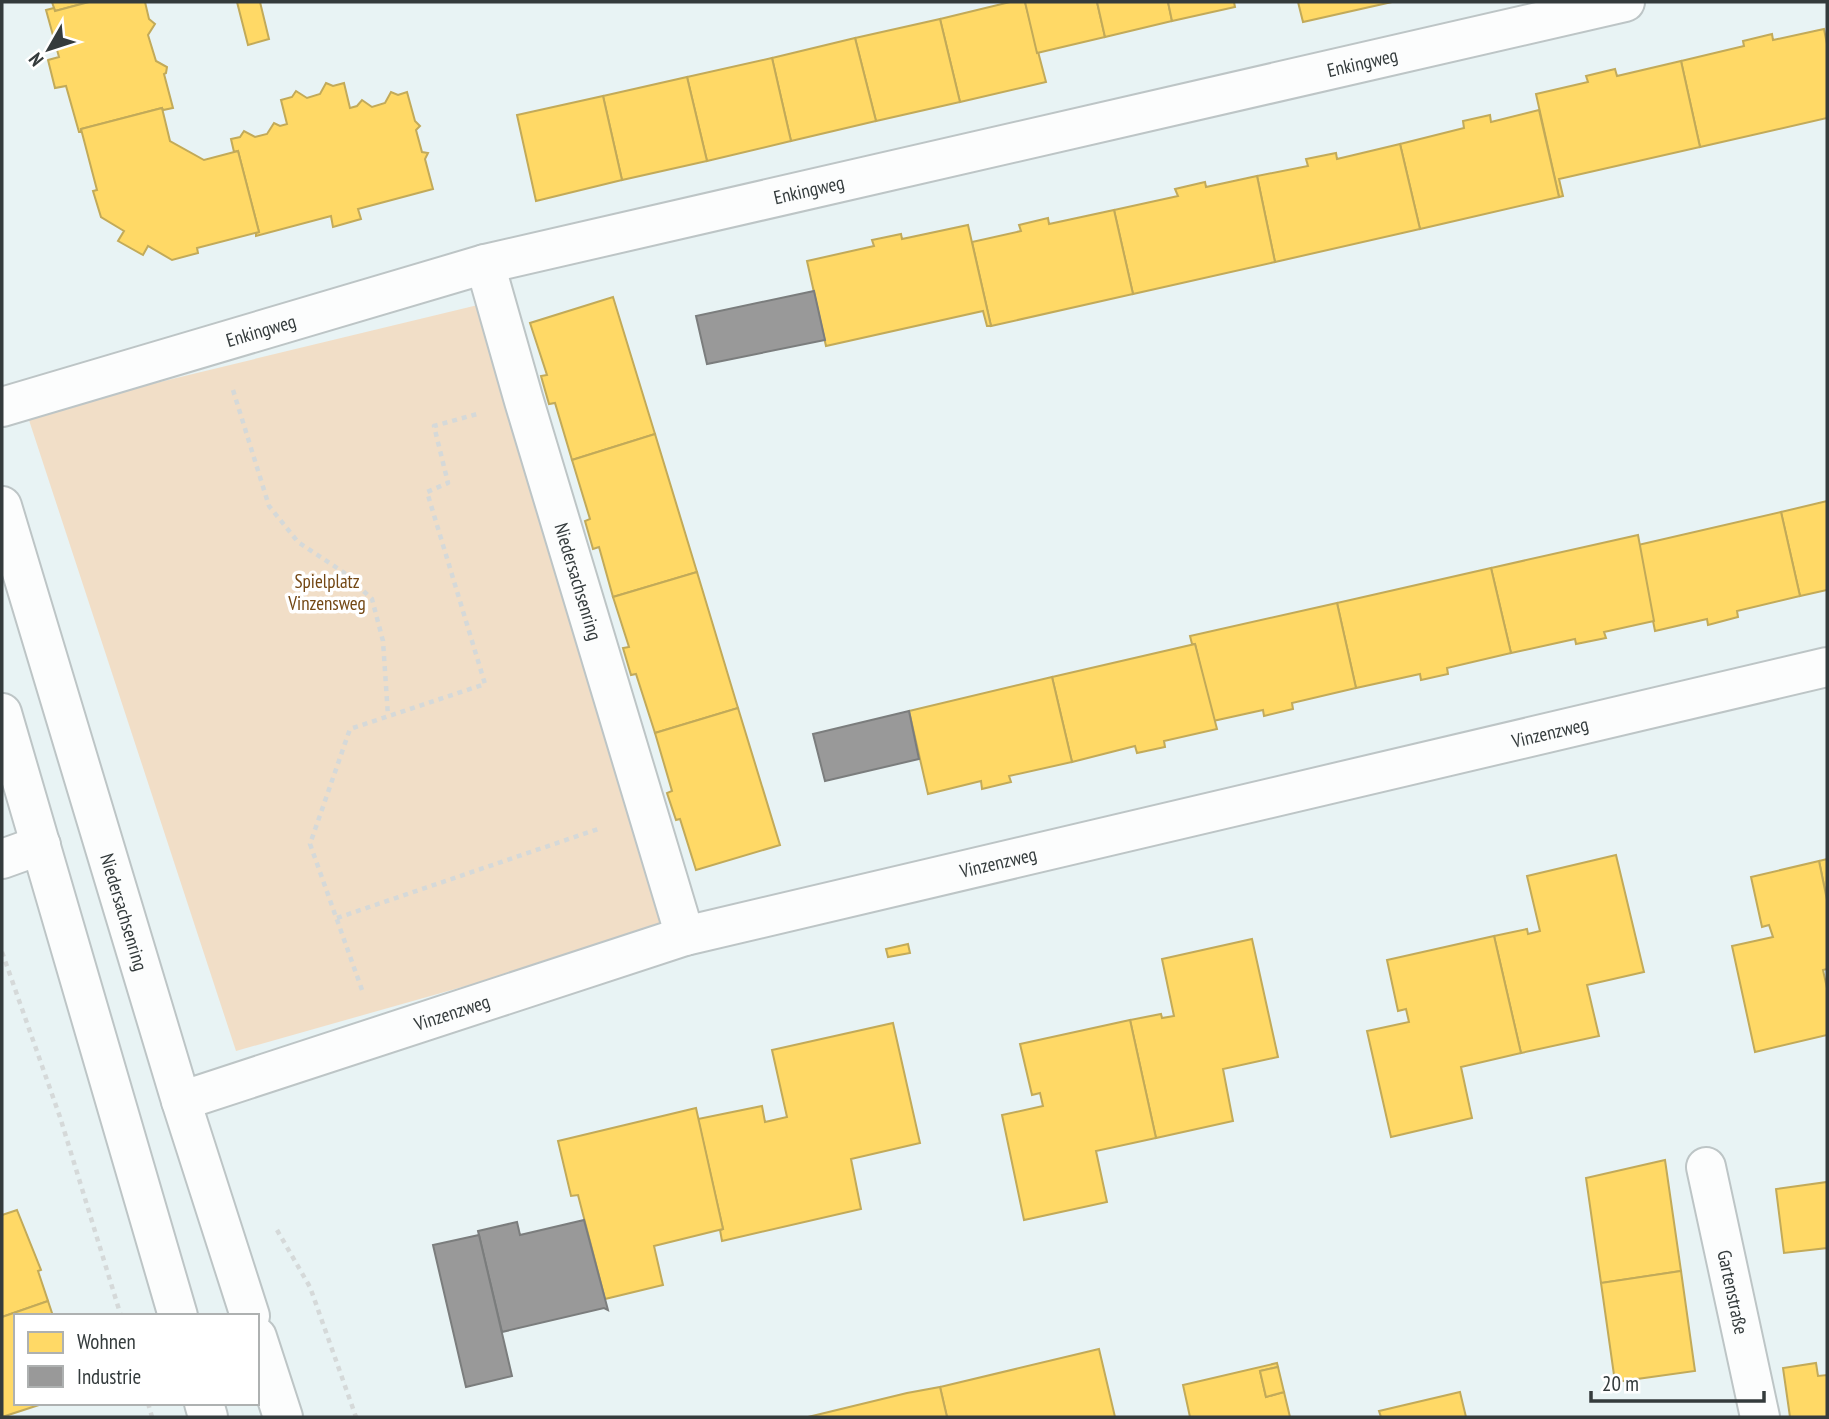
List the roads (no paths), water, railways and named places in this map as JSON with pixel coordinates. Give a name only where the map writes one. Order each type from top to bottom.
[{"type":"street","name":"Enkingweg","points":[[2,407],[485,264],[1625,2]]},
{"type":"street","name":"Niedersachsenring","points":[[485,264],[685,936]]},
{"type":"street","name":"Niedersachsenring","points":[[2,506],[181,1101],[249,1314]]},
{"type":"street","name":"Vinzenzweg","points":[[181,1101],[685,936],[1827,667]]},
{"type":"street","points":[[2,713],[177,1314]]},
{"type":"street","points":[[2,859],[41,845]]},
{"type":"street","name":"Gartenstraße","points":[[1706,1167],[1760,1417]]},
{"type":"street","points":[[259,1344],[283,1417]]},
{"type":"park label","name":"Spielplatz Vinzensweg","points":[[327,592]]}]
